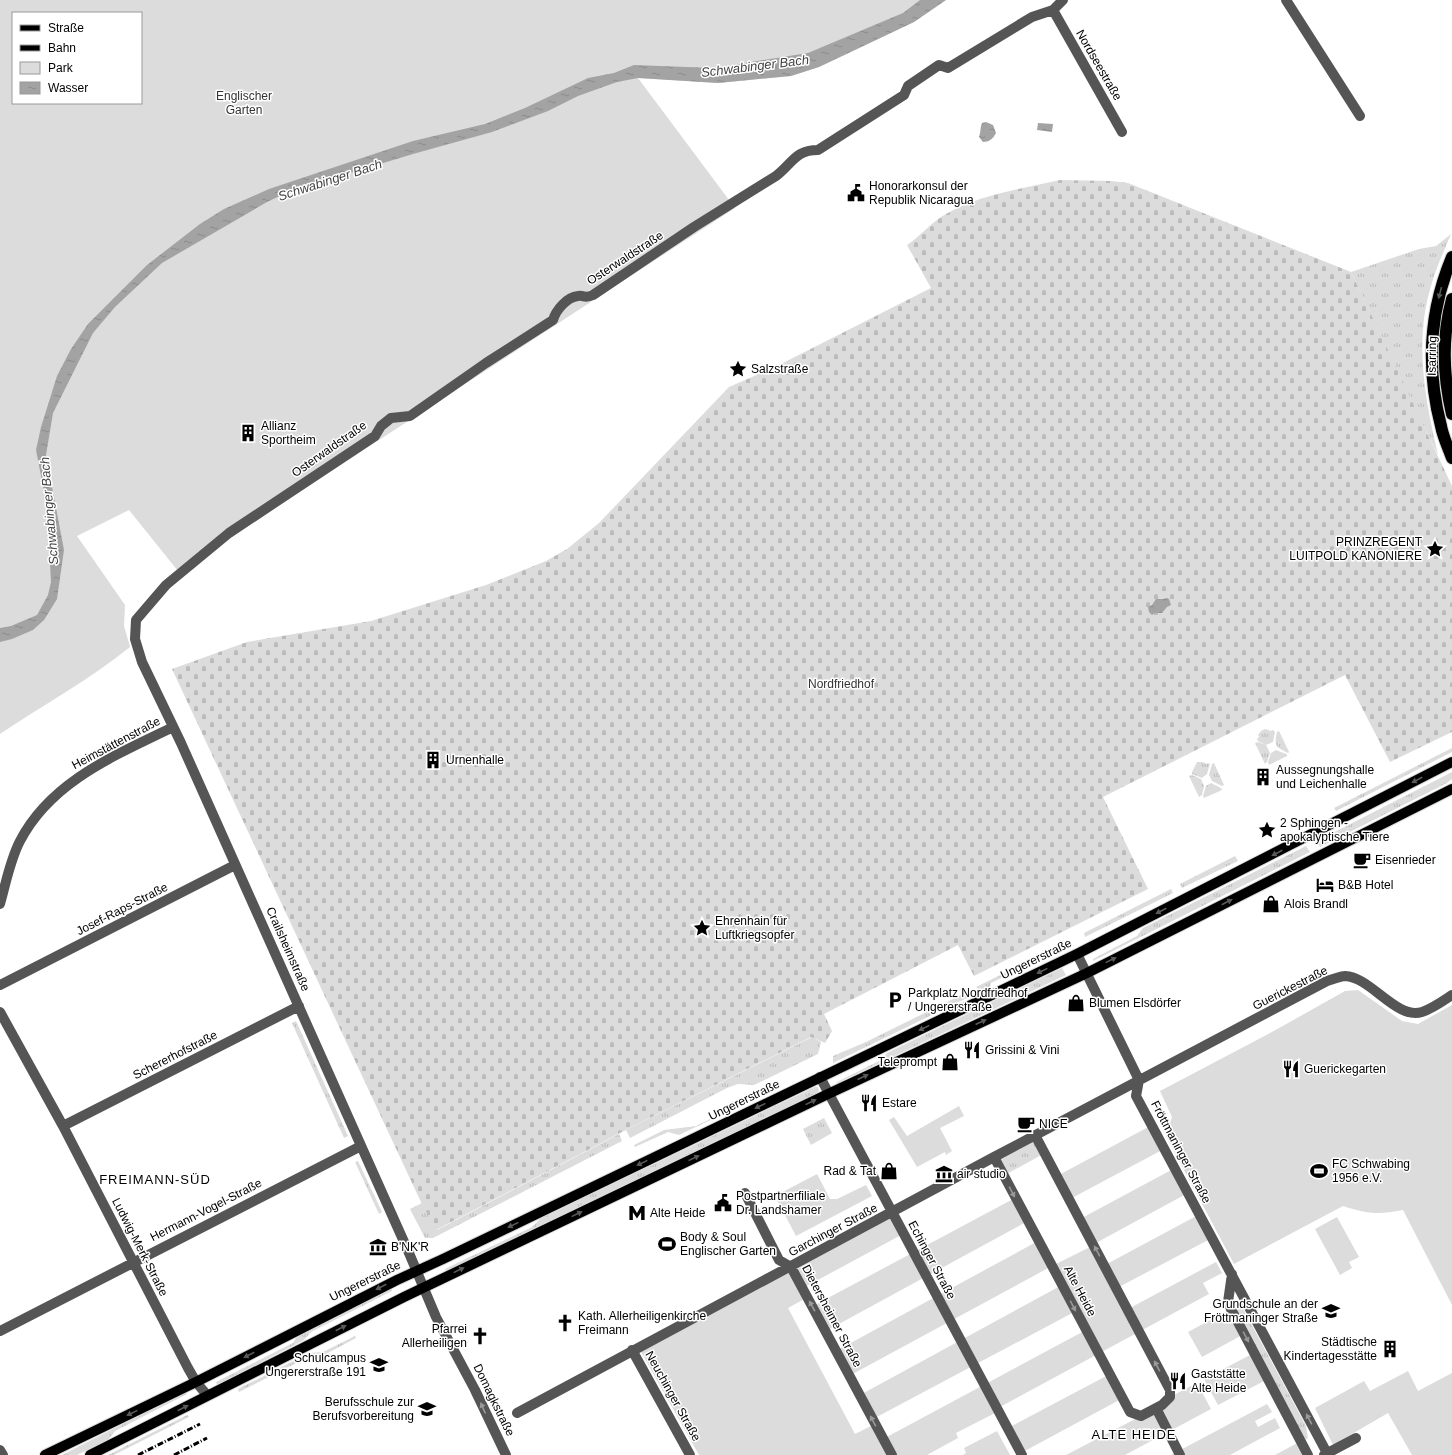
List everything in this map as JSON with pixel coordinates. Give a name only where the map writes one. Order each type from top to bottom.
[{"type":"highway","points":[[1452,257],[1444,275],[1435,316],[1431,366],[1433,388],[1441,427],[1452,458]]},
{"type":"highway","name":"Isarring","points":[[1452,299],[1445,349],[1445,376],[1452,414]]},
{"type":"main road","name":"Ungererstraße","points":[[45,1455],[196,1382],[397,1280],[1077,954],[1452,762]]},
{"type":"main road","points":[[90,1455],[424,1287],[828,1094],[1087,973],[1452,789]]},
{"type":"street","name":"Osterwaldstraße","points":[[135,639],[136,620],[166,585],[229,533],[375,436],[381,426],[392,418],[410,416],[486,363],[553,320],[555,312],[567,301],[578,296],[586,298],[593,295],[776,176],[786,168],[791,161],[807,150],[818,150],[904,95],[908,86],[939,66],[948,68],[1032,17],[1053,10],[1063,0]]},
{"type":"street","points":[[1286,0],[1360,116]]},
{"type":"street","name":"Nordseestraße","points":[[1053,10],[1122,132]]},
{"type":"street","name":"Crailsheimstraße","points":[[135,639],[142,662],[236,865],[417,1271]]},
{"type":"street","name":"Heimstättenstraße","points":[[0,904],[10,865],[20,840],[34,818],[52,798],[74,780],[96,766],[173,727]]},
{"type":"street","name":"Josef-Raps-Straße","points":[[0,985],[236,865]]},
{"type":"street","points":[[1077,954],[1140,1080]]},
{"type":"street","name":"Guerickestraße","points":[[1140,1080],[1327,981],[1344,976],[1358,980],[1402,1009],[1412,1013],[1422,1012],[1452,996]]},
{"type":"street","name":"Schererhofstraße","points":[[63,1126],[299,1006]]},
{"type":"street","name":"Ludwig-Merk-Straße","points":[[0,1012],[63,1126],[196,1382],[207,1395]]},
{"type":"street","name":"Echinger Straße","points":[[820,1077],[1022,1455]]},
{"type":"street","name":"Garchinger Straße","points":[[517,1413],[632,1350],[791,1267],[1140,1080]]},
{"type":"street","name":"Fröttmaninger Straße","points":[[1140,1080],[1136,1096],[1232,1274],[1326,1454],[1356,1438]]},
{"type":"street","name":"Alte Heide","points":[[994,1157],[1130,1412],[1141,1416],[1162,1405],[1170,1397],[1170,1390],[1035,1135]]},
{"type":"street","name":"Hermann-Vogel-Straße","points":[[0,1331],[361,1146]]},
{"type":"street","name":"Dietersheimer Straße","points":[[745,1193],[780,1260],[791,1267],[892,1455]]},
{"type":"street","name":"Domagkstraße","points":[[417,1271],[436,1317],[472,1383],[506,1455]]},
{"type":"street","points":[[1232,1274],[1228,1302],[1308,1455]]},
{"type":"street","name":"Neuchinger Straße","points":[[632,1350],[690,1455]]},
{"type":"street","points":[[1156,1408],[1180,1455]]},
{"type":"street","points":[[0,1450],[3,1455]]},
{"type":"green space","name":"Englischer Garten","points":[[0,0],[946,0],[914,22],[819,67],[791,76],[718,83],[638,78],[735,208],[178,571],[129,510],[77,536],[125,605],[124,626],[130,647],[82,681],[0,734]]},
{"type":"green space","name":"Nordfriedhof","points":[[1060,180],[1111,181],[1128,183],[1351,272],[1452,486],[1452,732],[1390,762],[1345,675],[1103,797],[1148,889],[974,976],[958,945],[824,1014],[832,1031],[825,1043],[811,1037],[622,1132],[436,1230],[420,1200],[172,669],[247,642],[371,621],[486,585],[546,561],[567,549],[599,523],[729,387],[777,366],[931,288],[907,245],[936,221],[959,207],[987,197],[1016,189]]},
{"type":"green space","points":[[1451,234],[1431,286],[1423,328],[1423,370],[1429,413],[1438,455],[1351,272],[1419,249],[1436,246]]},
{"type":"green space","points":[[1265,729],[1271,731],[1273,730],[1275,732],[1273,742],[1266,745],[1257,739],[1261,731]]},
{"type":"green space","points":[[1279,731],[1289,752],[1288,753],[1276,746],[1277,732]]},
{"type":"green space","points":[[1258,742],[1266,745],[1270,753],[1265,764],[1255,743]]},
{"type":"green space","points":[[1452,748],[1452,752],[1336,811],[1334,808]]},
{"type":"green space","points":[[1276,750],[1286,754],[1287,756],[1269,765],[1268,762],[1271,753]]},
{"type":"green space","points":[[1197,762],[1210,764],[1207,774],[1202,778],[1192,774]]},
{"type":"green space","points":[[1214,763],[1224,785],[1222,786],[1212,781],[1209,775],[1212,764]]},
{"type":"green space","points":[[1452,772],[1452,779],[1447,783],[1320,847],[1317,841]]},
{"type":"green space","points":[[1192,775],[1201,779],[1204,786],[1202,795],[1199,797],[1189,776]]},
{"type":"green space","points":[[1211,783],[1222,790],[1204,798],[1203,796],[1206,786]]},
{"type":"green space","points":[[1306,846],[1310,852],[1093,961],[1093,959],[1137,936],[1143,928]]},
{"type":"green space","points":[[1235,856],[1238,861],[1182,888],[1180,884]]},
{"type":"green space","points":[[1171,889],[1173,893],[1085,937],[1084,933]]},
{"type":"green space","points":[[1053,949],[1055,952],[991,983],[990,987],[980,990],[976,987]]},
{"type":"green space","points":[[1062,968],[1066,975],[837,1083],[881,1060],[887,1053]]},
{"type":"green space","name":"FC Schwabing 1956 e.V.","points":[[1358,990],[1402,1021],[1418,1024],[1452,1005],[1452,1305],[1403,1210],[1386,1213],[1373,1213],[1359,1211],[1343,1206],[1234,1264],[1166,1136],[1172,1117],[1160,1091],[1272,1032],[1345,991]]},
{"type":"green space","points":[[965,993],[971,996],[833,1063],[833,1056],[866,1042]]},
{"type":"green space","points":[[296,1021],[348,1136],[344,1138],[292,1023]]},
{"type":"green space","points":[[812,1037],[821,1042],[818,1054],[754,1085],[738,1084],[727,1088],[630,1138],[626,1130]]},
{"type":"green space","points":[[815,1087],[818,1087],[819,1090],[817,1094],[446,1271],[445,1269],[532,1227],[541,1218]]},
{"type":"green space","points":[[748,1100],[748,1102],[679,1135],[668,1132],[635,1147],[634,1145],[664,1130],[696,1126]]},
{"type":"green space","points":[[959,1106],[964,1116],[940,1128],[952,1151],[946,1155],[945,1152],[917,1167],[889,1120],[894,1117],[907,1136]]},
{"type":"green space","points":[[824,1118],[832,1133],[811,1145],[803,1129]]},
{"type":"green space","points":[[1152,1125],[1164,1149],[1070,1199],[1057,1176]]},
{"type":"green space","points":[[619,1134],[622,1141],[433,1238],[425,1238],[410,1209],[422,1203],[437,1230]]},
{"type":"green space","points":[[1035,1135],[1045,1153],[1003,1176],[994,1157]]},
{"type":"green space","points":[[358,1161],[382,1212],[379,1214],[355,1162]]},
{"type":"green space","points":[[1175,1168],[1188,1193],[1094,1244],[1105,1265],[1200,1214],[1212,1238],[1117,1288],[1128,1309],[1216,1262],[1222,1273],[1203,1283],[1209,1294],[998,1408],[999,1411],[956,1433],[958,1438],[927,1455],[699,1455],[640,1350],[892,1212],[903,1234],[803,1288],[808,1297],[788,1308],[855,1434],[873,1425],[883,1439],[1086,1330],[1076,1311],[873,1419],[860,1395],[1062,1285],[1052,1266],[1094,1245],[1080,1219]]},
{"type":"green space","points":[[817,1174],[830,1199],[837,1199],[866,1185],[872,1196],[796,1236],[775,1196]]},
{"type":"green space","points":[[1015,1198],[1028,1221],[826,1331],[813,1306]]},
{"type":"green space","points":[[1337,1217],[1359,1257],[1349,1262],[1352,1268],[1340,1275],[1315,1229]]},
{"type":"green space","points":[[1038,1241],[1052,1266],[849,1376],[836,1351]]},
{"type":"green space","points":[[391,1287],[392,1291],[311,1332],[304,1340],[217,1385],[216,1382],[293,1343],[298,1335]]},
{"type":"green space","points":[[1239,1301],[1306,1426],[1308,1438],[1305,1440],[1232,1305]]},
{"type":"green space","points":[[1231,1309],[1244,1334],[1202,1357],[1188,1332]]},
{"type":"green space","points":[[355,1336],[356,1338],[324,1355],[310,1356],[239,1392],[238,1389],[309,1353],[323,1352]]},
{"type":"green space","points":[[1254,1353],[1268,1379],[1218,1405],[1204,1379]]},
{"type":"green space","points":[[1408,1371],[1418,1391],[1452,1373],[1452,1455],[1412,1455],[1388,1413],[1333,1445],[1315,1408],[1364,1381],[1370,1391]]},
{"type":"green space","points":[[1110,1374],[1123,1398],[1021,1453],[1008,1428]]},
{"type":"green space","points":[[1197,1383],[1211,1409],[1125,1455],[1066,1455],[1162,1405],[1170,1397]]},
{"type":"green space","points":[[186,1392],[187,1394],[115,1431],[108,1440],[77,1455],[62,1455]]},
{"type":"green space","points":[[1267,1404],[1272,1412],[1255,1421],[1258,1427],[1275,1418],[1280,1428],[1230,1455],[1171,1455]]},
{"type":"green space","points":[[187,1415],[189,1417],[114,1455],[108,1455]]},
{"type":"green space","points":[[997,1431],[1010,1455],[963,1455],[966,1453],[964,1448]]},
{"type":"green space","points":[[1301,1441],[1308,1455],[1275,1455]]},
{"type":"water","name":"Schwabinger Bach","points":[[920,0],[946,0],[914,22],[819,67],[791,76],[718,83],[638,78],[617,82],[578,96],[548,111],[492,132],[288,192],[267,202],[162,263],[115,307],[93,333],[53,413],[46,455],[64,550],[57,599],[44,620],[33,630],[12,639],[0,642],[0,628],[11,626],[37,615],[48,595],[51,582],[47,507],[36,450],[41,427],[57,376],[71,349],[88,324],[147,265],[200,224],[224,209],[269,189],[413,141],[485,124],[525,108],[588,78],[614,73],[634,65],[713,68],[808,53],[903,13]]},
{"type":"water","points":[[986,122],[993,125],[996,133],[991,140],[983,142],[979,137],[982,123]]},
{"type":"water","points":[[1038,123],[1053,124],[1052,132],[1037,130]]},
{"type":"water","points":[[1156,599],[1169,599],[1171,605],[1162,613],[1155,613],[1152,615],[1149,612],[1148,607],[1152,605]]},
{"type":"railway","points":[[138,1455],[200,1424]]},
{"type":"railway","points":[[174,1455],[207,1438]]},
{"type":"place","name":"Honorarkonsul der Republik Nicaragua","points":[[856,193]]},
{"type":"place","name":"Salzstraße","points":[[738,369]]},
{"type":"place","name":"Allianz Sportheim","points":[[248,433]]},
{"type":"place","name":"PRINZREGENT LUITPOLD KANONIERE","points":[[1435,549]]},
{"type":"place","name":"Urnenhalle","points":[[433,760]]},
{"type":"place","name":"Aussegnungshalle und Leichenhalle","points":[[1263,777]]},
{"type":"place","name":"2 Sphingen - apokalyptische Tiere","points":[[1267,830]]},
{"type":"place","name":"Eisenrieder","points":[[1362,860]]},
{"type":"place","name":"B&B Hotel","points":[[1325,885]]},
{"type":"place","name":"Alois Brandl","points":[[1271,904]]},
{"type":"place","name":"Ehrenhain für Luftkriegsopfer","points":[[702,928]]},
{"type":"place","name":"Parkplatz Nordfriedhof / Ungererstraße","points":[[895,1000]]},
{"type":"place","name":"Blumen Elsdörfer","points":[[1076,1003]]},
{"type":"place","name":"Grissini & Vini","points":[[972,1050]]},
{"type":"place","name":"Teleprompt","points":[[950,1062]]},
{"type":"place","name":"Guerickegarten","points":[[1291,1069]]},
{"type":"place","name":"Estare","points":[[869,1103]]},
{"type":"place","name":"NICE","points":[[1026,1124]]},
{"type":"place","name":"Rad & Tat","points":[[889,1171]]},
{"type":"place","name":"FC Schwabing 1956 e.V.","points":[[1319,1171]]},
{"type":"place","name":"air studio","points":[[944,1174]]},
{"type":"place","name":"Postpartnerfiliale Dr. Landshamer","points":[[723,1203]]},
{"type":"place","name":"Alte Heide","points":[[637,1213]]},
{"type":"place","name":"Body & Soul Englischer Garten","points":[[667,1244]]},
{"type":"place","name":"B'NK'R","points":[[378,1247]]},
{"type":"place","name":"Grundschule an der Fröttmaninger Straße","points":[[1331,1311]]},
{"type":"place","name":"Kath. Allerheiligenkirche Freimann","points":[[565,1323]]},
{"type":"place","name":"Pfarrei Allerheiligen","points":[[480,1336]]},
{"type":"place","name":"Städtische Kindertagesstätte","points":[[1390,1349]]},
{"type":"place","name":"Schulcampus Ungererstraße 191","points":[[379,1365]]},
{"type":"place","name":"Gaststätte Alte Heide","points":[[1178,1381]]},
{"type":"place","name":"Berufsschule zur Berufsvorbereitung","points":[[427,1409]]},
{"type":"district","name":"FREIMANN-SÜD","points":[[155,1179]]},
{"type":"district","name":"ALTE HEIDE","points":[[1134,1434]]}]
